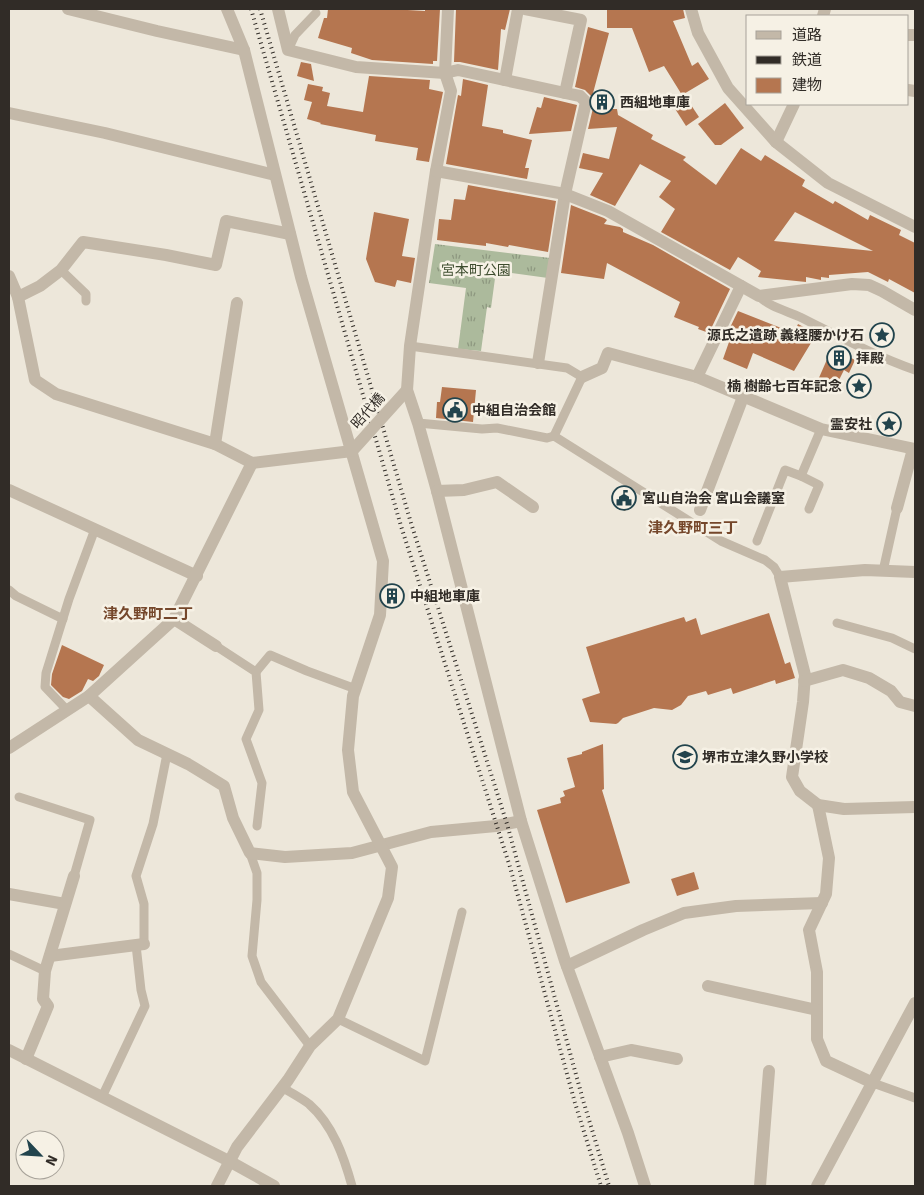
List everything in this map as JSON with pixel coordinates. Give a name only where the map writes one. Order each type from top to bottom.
[{"type":"street","points":[[68,9],[244,50]]},
{"type":"street","points":[[217,1186],[237,1147],[310,1046],[338,1019],[388,898],[392,867],[353,792],[348,750],[353,696],[380,615],[383,561],[301,277],[244,50],[227,9]]},
{"type":"street","points":[[278,9],[288,50],[356,67],[445,73],[458,70],[566,92],[580,96],[586,102],[565,194],[538,363]]},
{"type":"street","points":[[448,9],[445,73],[451,90],[436,171],[410,346],[407,390],[437,491],[521,821],[567,966],[645,1186]]},
{"type":"street","points":[[505,80],[518,9]]},
{"type":"street","points":[[525,9],[581,20],[566,92]]},
{"type":"street","points":[[691,9],[698,33],[728,88],[776,142],[828,183],[915,227]]},
{"type":"street","points":[[776,142],[794,105]]},
{"type":"street","points":[[9,113],[105,133],[275,176]]},
{"type":"street","points":[[436,171],[565,194],[608,211],[759,296],[852,284],[868,285],[915,310]]},
{"type":"street","points":[[18,297],[40,286],[61,270],[84,242],[216,265],[226,221],[290,234]]},
{"type":"street","points":[[9,276],[18,297],[35,380],[56,394],[215,444],[252,463],[352,451]]},
{"type":"street","points":[[697,378],[741,286]]},
{"type":"street","points":[[215,444],[237,303]]},
{"type":"street","points":[[582,377],[602,368],[608,354],[697,378],[821,429],[914,449],[897,508]]},
{"type":"street","name":"昭代橋","points":[[352,451],[407,390]]},
{"type":"street","points":[[700,510],[744,396]]},
{"type":"street","points":[[9,748],[89,696],[174,619],[252,463]]},
{"type":"street","points":[[437,491],[464,490],[497,482],[533,507]]},
{"type":"street","points":[[9,490],[197,576]]},
{"type":"street","points":[[915,572],[865,570],[780,577],[805,675],[792,777],[800,791],[818,805],[844,809],[915,807]]},
{"type":"street","points":[[174,619],[216,646]]},
{"type":"street","points":[[804,681],[843,670],[868,678],[891,691],[900,702],[915,706]]},
{"type":"street","points":[[89,696],[138,740],[188,764],[224,786],[233,818],[250,854],[285,857],[352,853],[431,832],[496,826],[521,821]]},
{"type":"street","points":[[818,805],[829,858],[826,894],[809,930],[817,972],[817,1039],[826,1061],[873,1083]]},
{"type":"street","points":[[26,1059],[48,1006],[43,999],[45,971],[74,876]]},
{"type":"street","points":[[9,894],[65,904]]},
{"type":"street","points":[[567,966],[684,913],[736,906],[822,903]]},
{"type":"street","points":[[50,956],[140,945]]},
{"type":"street","points":[[708,986],[817,1010]]},
{"type":"street","points":[[817,1186],[915,1003]]},
{"type":"street","points":[[9,1050],[229,1161],[274,1186]]},
{"type":"street","points":[[600,1057],[631,1050],[677,1059]]},
{"type":"street","points":[[760,1186],[769,1071]]},
{"type":"lane","points":[[288,50],[295,35],[316,13]]},
{"type":"lane","points":[[61,270],[86,294],[86,301]]},
{"type":"lane","points":[[759,296],[764,302],[792,313],[887,360],[915,370]]},
{"type":"lane","points":[[410,346],[567,368],[582,377],[554,436]]},
{"type":"lane","points":[[418,423],[482,429],[497,428],[547,438],[554,436],[721,541],[765,560],[774,567],[780,577]]},
{"type":"lane","points":[[801,476],[821,429]]},
{"type":"lane","points":[[757,541],[785,470],[819,486],[809,509]]},
{"type":"lane","points":[[883,571],[897,508]]},
{"type":"lane","points":[[67,710],[46,687],[46,674],[68,599],[95,529]]},
{"type":"lane","points":[[9,590],[16,596],[63,619]]},
{"type":"lane","points":[[837,623],[892,638],[915,649]]},
{"type":"lane","points":[[216,646],[256,672]]},
{"type":"lane","points":[[257,826],[262,783],[246,739],[259,710],[256,672],[270,655],[356,689]]},
{"type":"lane","points":[[102,1097],[145,1006],[141,990],[140,945],[144,904],[136,876],[153,824],[167,754]]},
{"type":"lane","points":[[19,797],[90,820],[74,876]]},
{"type":"lane","points":[[250,854],[257,873],[257,900],[252,956],[261,982],[310,1046]]},
{"type":"lane","points":[[338,1019],[425,1061],[462,912]]},
{"type":"lane","points":[[9,954],[45,971]]},
{"type":"lane","points":[[873,1083],[915,1098]]},
{"type":"lane","points":[[282,1087],[309,1105],[329,1127],[344,1158],[352,1186]]},
{"type":"green space","name":"宮本町公園","points":[[435,244],[550,258],[548,278],[496,271],[491,308],[487,307],[481,351],[458,349],[466,288],[429,283]]},
{"type":"building","points":[[328,9],[425,11],[425,9],[440,9],[437,61],[433,61],[433,64],[372,60],[351,53],[352,48],[318,38],[324,18],[327,18]]},
{"type":"building","points":[[456,9],[510,9],[505,30],[501,29],[498,70],[454,62]]},
{"type":"building","points":[[607,9],[683,9],[685,18],[673,21],[692,66],[698,62],[709,79],[682,95],[664,66],[649,72],[632,28],[607,28]]},
{"type":"building","points":[[588,27],[609,33],[592,97],[585,90],[575,87]]},
{"type":"building","points":[[301,62],[311,64],[314,81],[297,76]]},
{"type":"building","points":[[369,76],[430,80],[429,89],[443,92],[429,162],[416,160],[418,148],[375,141],[376,135],[320,124],[307,119],[312,102],[304,100],[308,84],[323,87],[322,91],[330,93],[327,106],[363,112]]},
{"type":"building","points":[[463,79],[488,85],[482,126],[503,130],[503,133],[532,140],[525,168],[529,168],[527,179],[446,164],[458,95],[461,96]]},
{"type":"building","points":[[610,96],[612,109],[617,109],[618,115],[653,135],[651,139],[686,157],[683,160],[716,185],[741,148],[761,161],[765,155],[805,180],[802,186],[833,204],[835,201],[868,220],[870,215],[901,230],[899,235],[915,243],[915,293],[889,279],[888,282],[868,272],[829,275],[829,278],[821,277],[821,280],[806,277],[806,282],[758,277],[761,271],[738,257],[730,270],[661,232],[675,209],[659,197],[671,181],[640,164],[615,206],[590,195],[603,173],[579,168],[583,153],[609,159],[617,127],[588,129],[594,104],[593,99]],"holes":[[[795,212],[873,251],[774,241]]]},
{"type":"building","points":[[685,96],[699,117],[686,126],[672,104]]},
{"type":"building","points":[[544,97],[577,105],[571,131],[529,134],[537,107],[541,108]]},
{"type":"building","points":[[725,103],[744,128],[721,145],[715,145],[698,124]]},
{"type":"building","points":[[468,185],[556,201],[548,252],[509,245],[508,247],[486,243],[486,246],[437,240],[439,219],[451,220],[454,199],[465,200]]},
{"type":"building","points":[[571,205],[604,218],[607,220],[604,224],[620,227],[623,229],[623,232],[653,245],[730,289],[709,333],[674,317],[680,302],[607,263],[604,279],[561,273]]},
{"type":"building","points":[[374,212],[409,219],[402,256],[415,258],[411,283],[397,280],[395,287],[375,282],[366,259]]},
{"type":"building","points":[[738,311],[794,333],[798,324],[813,332],[811,336],[814,338],[794,371],[753,353],[747,369],[723,359],[729,342],[724,340]]},
{"type":"building","points":[[832,348],[855,360],[849,373],[844,370],[835,388],[818,380]]},
{"type":"building","name":"中組自治会館","points":[[442,387],[476,390],[473,422],[436,418],[437,402],[440,402]]},
{"type":"building","name":"宮山自治会 宮山会議室","points":[[622,486],[636,495],[625,511],[612,502]]},
{"type":"building","points":[[769,613],[785,664],[790,662],[795,678],[776,684],[775,680],[733,694],[731,688],[708,695],[706,691],[688,696],[681,705],[672,710],[654,708],[623,718],[616,724],[590,722],[582,699],[600,693],[586,647],[684,617],[686,622],[696,618],[701,635]]},
{"type":"building","points":[[62,645],[104,665],[99,676],[93,681],[88,679],[82,691],[69,699],[63,697],[51,685],[52,674]]},
{"type":"building","points":[[603,744],[604,789],[602,790],[630,883],[566,903],[537,810],[561,803],[560,798],[565,796],[563,791],[575,787],[567,758],[582,754],[582,752]]},
{"type":"building","points":[[694,872],[699,889],[677,896],[671,879]]},
{"type":"railway","points":[[251,9],[401,526],[510,867],[575,1103],[601,1186]]},
{"type":"railway","points":[[260,9],[411,523],[507,824],[583,1100],[609,1186]]},
{"type":"place","name":"西組地車庫","points":[[602,102]]},
{"type":"place","name":"源氏之遺跡 義経腰かけ石","points":[[882,335]]},
{"type":"place","name":"拝殿","points":[[839,358]]},
{"type":"place","name":"楠 樹齢七百年記念","points":[[859,386]]},
{"type":"place","name":"中組自治会館","points":[[455,410]]},
{"type":"place","name":"霊安社","points":[[889,424]]},
{"type":"place","name":"宮山自治会 宮山会議室","points":[[624,498]]},
{"type":"place","name":"中組地車庫","points":[[392,596]]},
{"type":"place","name":"堺市立津久野小学校","points":[[685,757]]},
{"type":"district","name":"津久野町三丁","points":[[693,528]]},
{"type":"district","name":"津久野町二丁","points":[[148,614]]}]
